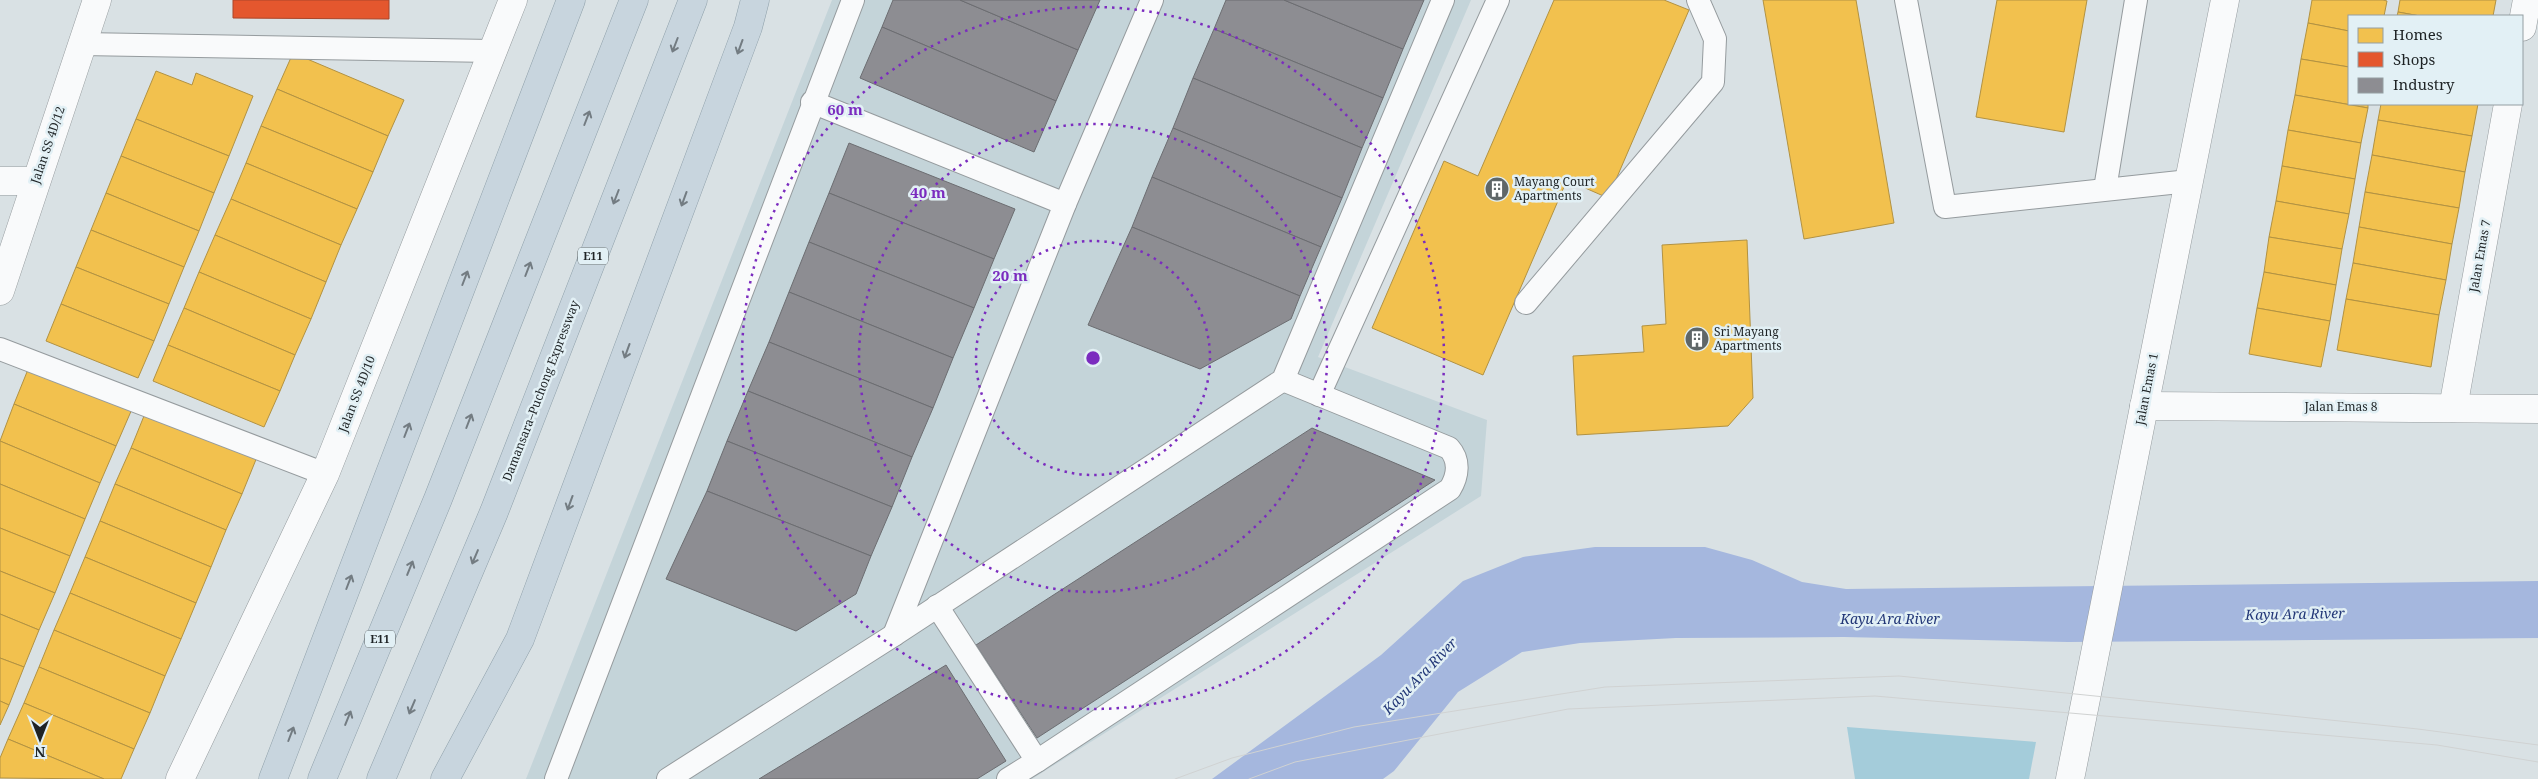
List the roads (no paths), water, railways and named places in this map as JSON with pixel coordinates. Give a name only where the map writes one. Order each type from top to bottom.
[{"type":"highway","points":[[273,779],[571,0]]},
{"type":"highway","name":"E11","points":[[322,779],[438,499],[634,0]]},
{"type":"highway","name":"Damansara–Puchong Expressway","points":[[381,779],[494,512],[693,0]]},
{"type":"highway","points":[[445,779],[520,639],[744,36],[755,0]]},
{"type":"street","name":"Jalan SS 4D/12","points":[[0,291],[35,181],[97,0]]},
{"type":"street","name":"Jalan SS 4D/10","points":[[180,779],[325,474],[513,0]]},
{"type":"street","name":"Jalan Emas 1","points":[[2070,779],[2225,0]]},
{"type":"street","points":[[2523,22],[2527,0]]},
{"type":"street","name":"Jalan Emas 7","points":[[2453,408],[2508,105]]},
{"type":"street","points":[[0,181],[35,181]]},
{"type":"street","name":"Jalan Emas 8","points":[[2144,406],[2538,409]]},
{"type":"lane","points":[[556,779],[812,102],[853,0]]},
{"type":"lane","points":[[894,635],[1065,204],[1152,0]]},
{"type":"lane","points":[[668,779],[894,635],[1283,380],[1443,0]]},
{"type":"lane","points":[[1319,395],[1498,0]]},
{"type":"lane","points":[[1526,303],[1713,82],[1715,39],[1698,0]]},
{"type":"lane","points":[[1906,0],[1945,207],[2189,181]]},
{"type":"lane","points":[[2105,189],[2136,0]]},
{"type":"lane","points":[[82,44],[492,50]]},
{"type":"lane","points":[[812,102],[1065,204]]},
{"type":"lane","points":[[0,349],[325,474]]},
{"type":"lane","points":[[1008,779],[1450,489],[1457,468],[1456,455],[1449,448],[1283,380]]},
{"type":"lane","points":[[937,606],[1037,761]]},
{"type":"water","name":"Kayu Ara River","points":[[1595,547],[1705,547],[1752,560],[1802,582],[1846,589],[2538,581],[2538,638],[2068,642],[1844,637],[1676,638],[1580,643],[1522,652],[1458,692],[1394,771],[1383,779],[1212,779],[1381,655],[1463,581],[1523,557]]},
{"type":"tram line","points":[[1175,779],[1232,758],[1354,727],[1605,687],[1899,676],[2418,729],[2538,745]]},
{"type":"tram line","points":[[1249,779],[1295,762],[1568,709],[1875,696],[2437,745],[2538,762]]},
{"type":"place","name":"Mayang Court Apartments","points":[[1497,189]]},
{"type":"place","name":"Sri Mayang Apartments","points":[[1697,339]]}]
